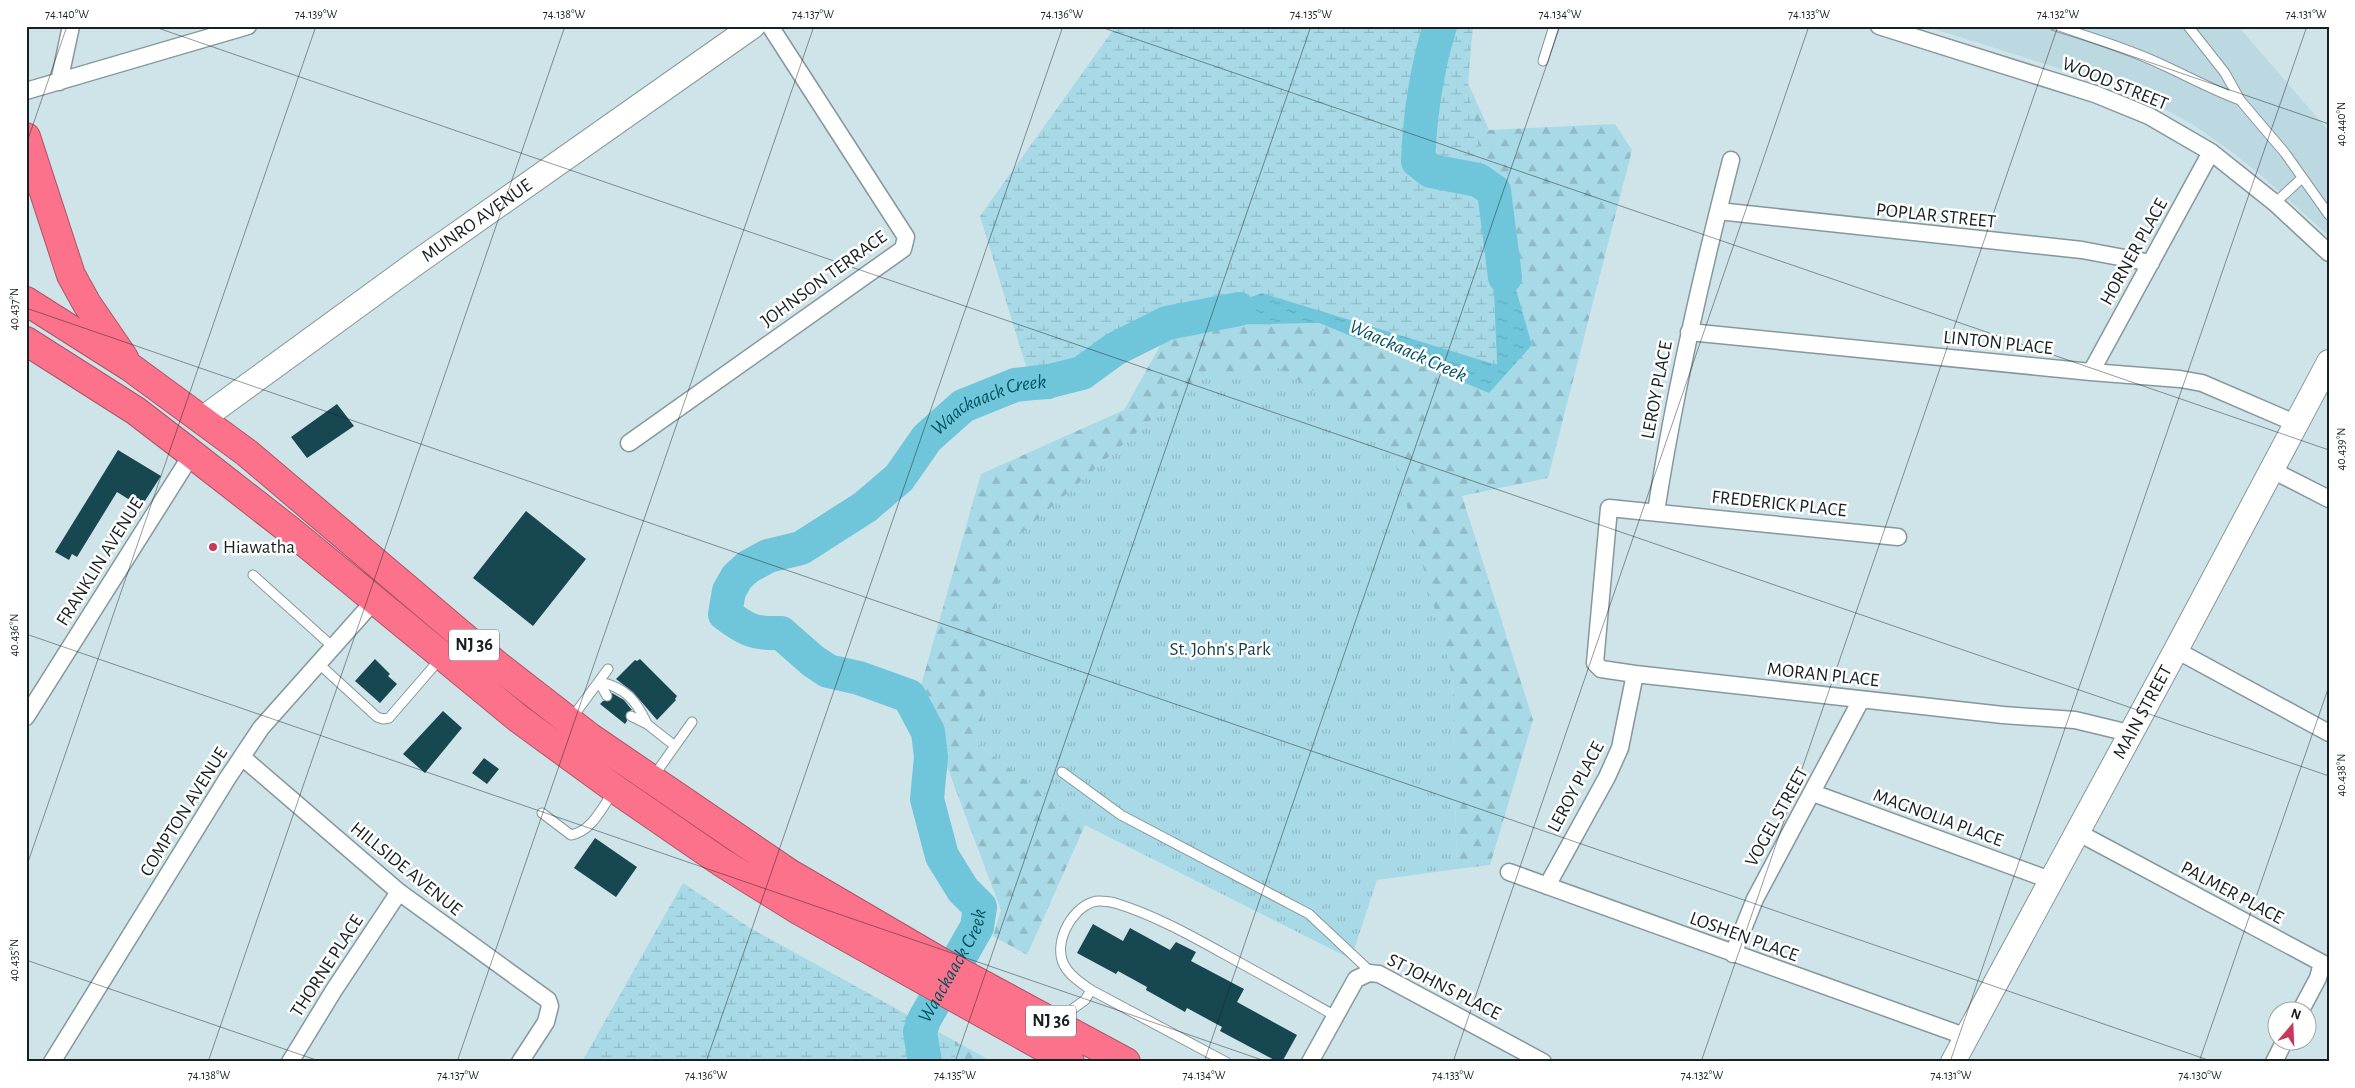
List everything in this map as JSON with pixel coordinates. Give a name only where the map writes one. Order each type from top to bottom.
[{"type":"highway","points":[[26,137],[71,275],[87,304],[130,367]]},
{"type":"highway","name":"NJ 36","points":[[26,301],[130,367],[246,453],[497,665],[569,721],[933,972],[961,1003],[1070,1062]]},
{"type":"highway","name":"NJ 36","points":[[26,341],[136,411],[292,532],[519,719],[615,789],[721,862],[800,911],[933,972],[975,980],[1126,1062]]},
{"type":"street","points":[[59,82],[71,26]]},
{"type":"street","points":[[26,91],[248,26]]},
{"type":"street","name":"MUNRO AVENUE","points":[[202,419],[416,263],[753,26]]},
{"type":"street","name":"JOHNSON TERRACE","points":[[629,443],[903,249],[906,237],[770,26]]},
{"type":"street","name":"WOOD STREET","points":[[1879,26],[2095,94],[2148,116],[2211,152],[2275,203],[2329,254]]},
{"type":"street","name":"HORNER PLACE","points":[[2091,372],[2211,152]]},
{"type":"street","name":"LEROY PLACE","points":[[1656,512],[1669,428],[1689,332],[1711,234],[1731,160]]},
{"type":"street","name":"POPLAR STREET","points":[[1718,211],[2082,250],[2151,262]]},
{"type":"street","name":"LINTON PLACE","points":[[1689,332],[2091,372],[2180,379],[2202,383],[2295,423]]},
{"type":"street","name":"MAIN STREET","points":[[1953,1062],[2329,362]]},
{"type":"street","name":"FRANKLIN AVENUE","points":[[26,717],[192,454]]},
{"type":"street","points":[[2272,470],[2329,499]]},
{"type":"street","name":"MORAN PLACE","points":[[1656,512],[1609,508],[1595,663],[1601,669],[1861,700],[2003,715],[2075,720],[2129,733]]},
{"type":"street","name":"FREDERICK PLACE","points":[[1656,512],[1898,537]]},
{"type":"street","name":"COMPTON AVENUE","points":[[52,1062],[242,757],[267,721],[374,601]]},
{"type":"street","points":[[2176,650],[2329,733]]},
{"type":"street","name":"LEROY PLACE","points":[[1547,886],[1607,777],[1620,748],[1635,674]]},
{"type":"street","name":"VOGEL STREET","points":[[1732,954],[1755,898],[1813,793],[1861,700]]},
{"type":"street","name":"HILLSIDE AVENUE","points":[[242,757],[399,892],[538,992],[550,1006],[546,1022],[520,1062]]},
{"type":"street","name":"MAGNOLIA PLACE","points":[[1813,793],[2050,880]]},
{"type":"street","name":"PALMER PLACE","points":[[2077,832],[2325,965],[2306,1000]]},
{"type":"street","name":"LOSHEN PLACE","points":[[1509,872],[1732,954],[1967,1037]]},
{"type":"street","name":"THORNE PLACE","points":[[290,1062],[349,966],[399,892]]},
{"type":"street","name":"ST JOHNS PLACE","points":[[1310,1062],[1356,978],[1363,975],[1379,974],[1543,1062]]},
{"type":"street","points":[[2274,1062],[2280,1050]]},
{"type":"lane","points":[[1543,61],[1554,26]]},
{"type":"lane","points":[[2055,26],[2095,38],[2162,65],[2205,87],[2240,100]]},
{"type":"lane","points":[[2188,26],[2225,73],[2240,100],[2284,153],[2329,216]]},
{"type":"lane","points":[[2275,203],[2302,178]]},
{"type":"lane","points":[[253,575],[333,647]]},
{"type":"lane","points":[[318,663],[377,717],[383,719],[390,718],[442,657]]},
{"type":"lane","points":[[569,721],[608,669]]},
{"type":"lane","points":[[599,682],[607,696]]},
{"type":"lane","points":[[599,682],[617,686],[639,707],[647,724]]},
{"type":"lane","points":[[631,716],[647,724],[674,746]]},
{"type":"lane","points":[[652,780],[692,722]]},
{"type":"lane","points":[[1062,772],[1121,815],[1309,914],[1372,974]]},
{"type":"lane","points":[[542,814],[571,835],[579,834],[589,826],[615,789]]},
{"type":"lane","points":[[1225,1062],[1091,990],[1072,976],[1063,964],[1060,951],[1062,938],[1068,925],[1078,912],[1093,902],[1114,902],[1173,926],[1335,1016]]},
{"type":"lane","points":[[1054,1022],[1085,1000],[1091,990]]},
{"type":"shaded area","points":[[1925,26],[2238,26],[2329,131],[2329,236],[2263,177],[2229,150],[2192,124],[2153,103],[2111,85]]},
{"type":"green space","points":[[1116,26],[1473,26],[1468,83],[1483,175],[1490,199],[1497,366],[1262,293],[1029,376],[980,216]]},
{"type":"green space","points":[[1468,83],[1489,130],[1615,124],[1632,150],[1548,478],[1462,496],[1533,720],[1490,865],[1457,869],[1452,675],[979,745],[1085,825],[1027,955],[993,936],[1001,910],[919,692],[981,474],[1124,410],[1164,339],[1215,325],[1319,323],[1489,393],[1532,345],[1483,175]]},
{"type":"green space","name":"St. John's Park","points":[[1279,368],[1390,442],[1452,675],[1457,869],[1377,880],[1351,959],[1085,825],[979,745],[1002,550],[1199,378]]},
{"type":"green space","points":[[683,883],[750,928],[955,1041],[955,1062],[582,1062]]},
{"type":"green space","points":[[955,1041],[993,1062],[955,1062]]},
{"type":"water","points":[[1490,199],[1532,345],[1489,393],[1319,323],[1214,325],[1139,346],[1072,390],[1051,399],[1031,400],[1024,387],[1029,376],[1262,293],[1497,365]]},
{"type":"building","points":[[337,404],[354,426],[307,458],[291,437]]},
{"type":"building","points":[[118,450],[161,476],[141,507],[117,492],[77,557],[72,554],[69,560],[55,552]]},
{"type":"building","points":[[526,511],[586,559],[533,626],[473,578]]},
{"type":"building","points":[[375,659],[397,684],[380,703],[355,681]]},
{"type":"building","points":[[640,659],[677,696],[676,700],[657,720],[633,692],[616,679],[635,660]]},
{"type":"building","points":[[612,693],[624,700],[632,710],[626,713],[627,721],[625,724],[600,704],[603,701],[610,701]]},
{"type":"building","points":[[443,711],[462,728],[425,773],[403,754]]},
{"type":"building","points":[[484,758],[499,769],[487,784],[472,773]]},
{"type":"building","points":[[595,838],[637,867],[616,897],[574,868]]},
{"type":"building","points":[[1093,924],[1123,941],[1130,928],[1170,950],[1176,942],[1196,952],[1191,961],[1244,989],[1237,1002],[1297,1035],[1282,1062],[1278,1062],[1220,1031],[1222,1027],[1187,1008],[1185,1012],[1146,990],[1147,987],[1118,971],[1116,974],[1077,953]]},
{"type":"waterway","name":"Waackaack Creek","points":[[1440,26],[1424,93],[1418,161],[1431,171],[1478,180],[1494,191],[1505,277]]},
{"type":"waterway","name":"Waackaack Creek","points":[[925,1062],[920,1032],[924,1020],[977,927],[980,907],[963,890],[942,856],[927,799],[931,757],[928,732],[909,696],[859,678],[828,671],[813,661],[781,633],[757,632],[732,619],[725,614],[729,591],[737,577],[748,567],[768,556],[801,548],[865,507],[899,478],[927,438],[963,406],[1015,385],[1050,381],[1082,373],[1115,349],[1167,323],[1239,309]]},
{"type":"place","name":"Hiawatha","points":[[213,547]]}]
